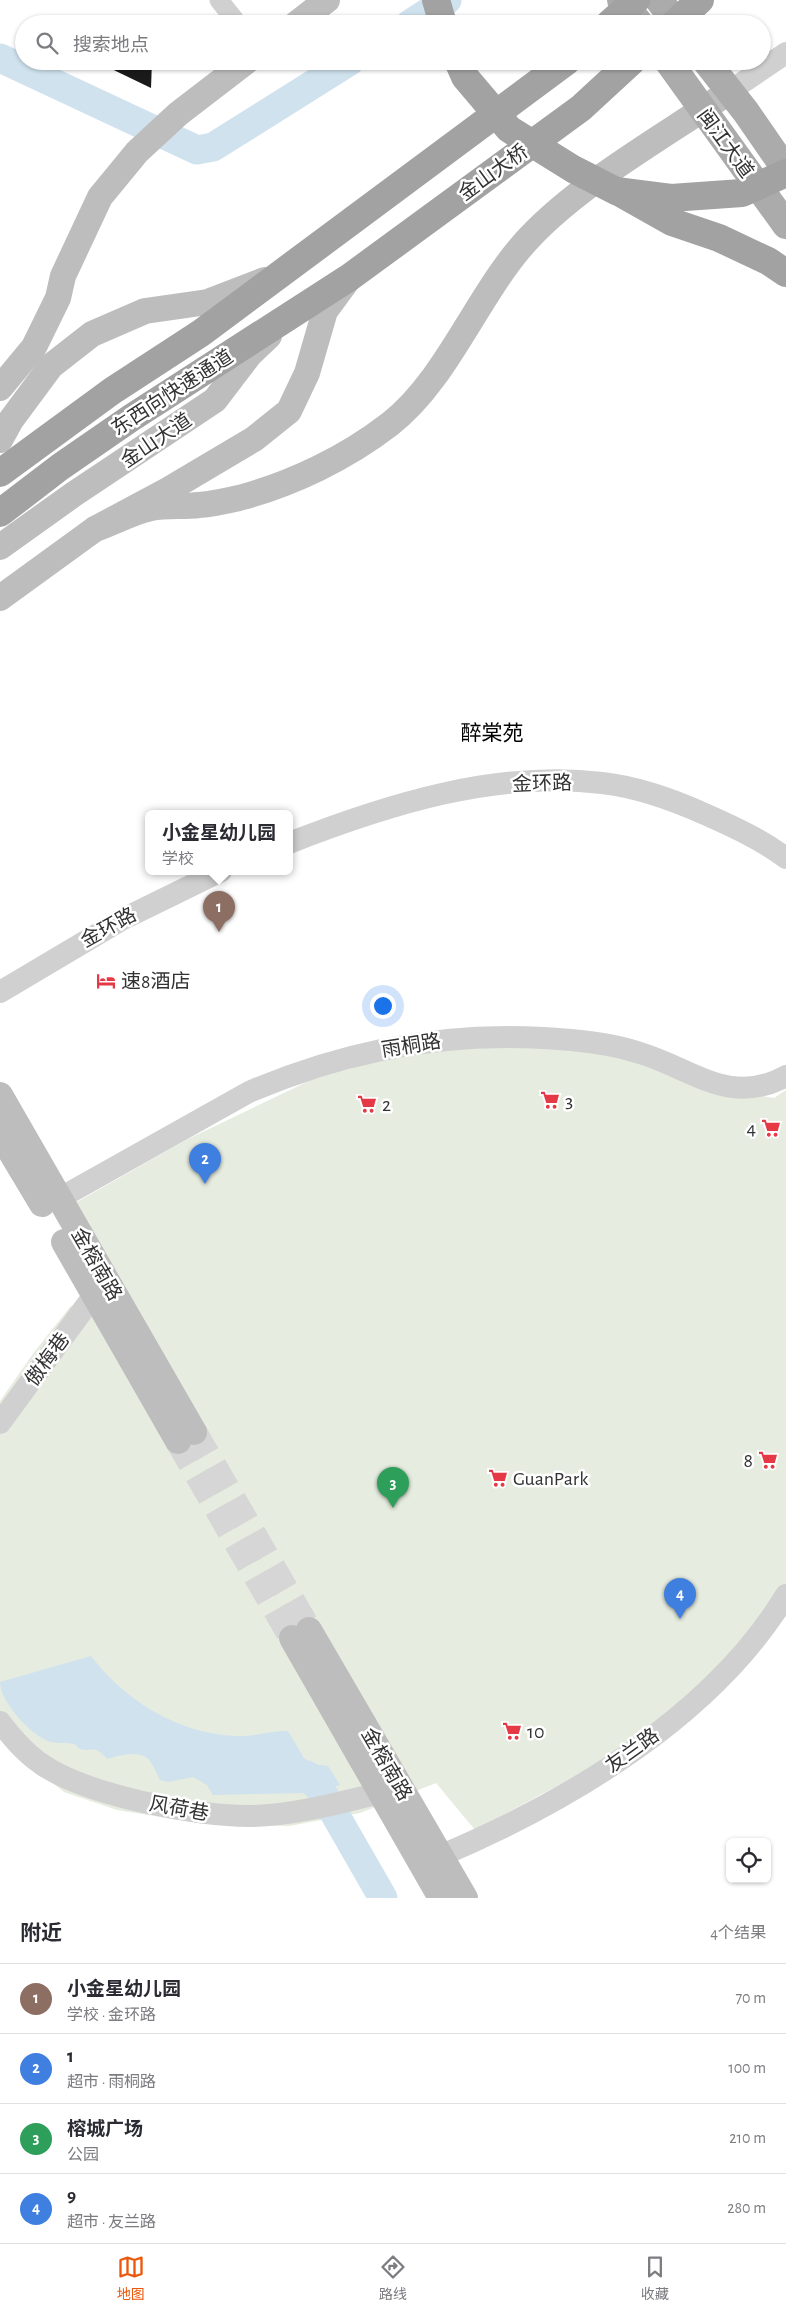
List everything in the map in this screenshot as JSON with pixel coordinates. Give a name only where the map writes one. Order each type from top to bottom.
[{"type":"highway","points":[[436,0],[440,15]]},
{"type":"highway","points":[[619,15],[636,0]]},
{"type":"highway","points":[[684,15],[700,0]]},
{"type":"highway","points":[[461,70],[464,77],[510,129],[573,169],[672,222],[719,238],[768,261],[786,273]]},
{"type":"highway","name":"东西向快速通道","points":[[0,473],[112,391],[201,333],[277,275],[557,70]]},
{"type":"highway","name":"金山大桥","points":[[350,277],[581,108],[622,70]]},
{"type":"highway","points":[[616,191],[671,198],[742,193],[786,172]]},
{"type":"highway","name":"东西向快速通道","points":[[0,513],[84,451],[219,360],[350,277]]},
{"type":"main road","points":[[308,15],[327,0]]},
{"type":"main road","points":[[621,0],[633,15]]},
{"type":"main road","points":[[659,0],[669,15]]},
{"type":"main road","points":[[0,388],[34,347],[58,298],[63,276],[100,197],[137,152],[178,114],[235,70]]},
{"type":"main road","name":"闽江大道","points":[[674,70],[786,225]]},
{"type":"main road","name":"闽江大道","points":[[713,70],[786,172]]},
{"type":"main road","points":[[94,529],[151,508],[201,505],[239,498],[302,476],[342,455],[390,424],[415,400],[440,367],[501,274],[528,239],[562,208],[604,176],[730,92]]},
{"type":"main road","points":[[0,404],[92,334],[145,311],[208,302],[277,275]]},
{"type":"main road","points":[[0,598],[94,529],[168,490],[254,439],[289,411],[307,373],[325,311],[350,277]]},
{"type":"main road","name":"金山大道","points":[[0,547],[74,494],[215,400],[250,354],[294,313]]},
{"type":"main road","points":[[0,440],[11,420],[51,366]]},
{"type":"main road","name":"金榕南路","points":[[0,1095],[60,1198],[186,1437],[94,1295],[0,1134]]},
{"type":"main road","name":"金榕南路","points":[[441,1898],[380,1793],[300,1634],[440,1856],[464,1898]]},
{"type":"street","points":[[219,0],[231,15]]},
{"type":"street","points":[[771,63],[786,53]]},
{"type":"street","points":[[730,92],[762,70]]},
{"type":"street","name":"金环路","points":[[293,842],[377,813],[458,791],[500,784],[572,781],[624,787],[678,803],[761,841],[786,858]]},
{"type":"street","name":"金环路","points":[[0,992],[123,919],[213,875]]},
{"type":"street","name":"雨桐路","points":[[60,1198],[249,1092],[304,1070],[352,1056],[417,1043],[470,1038],[557,1039],[621,1047],[641,1053],[720,1086],[761,1087],[786,1076]]},
{"type":"street","name":"傲梅巷","points":[[0,1423],[94,1295]]},
{"type":"street","name":"友兰路","points":[[440,1856],[473,1842],[598,1776],[666,1726],[731,1666],[770,1620],[786,1595]]},
{"type":"street","name":"风荷巷","points":[[0,1722],[17,1743],[40,1764],[69,1779],[116,1794],[215,1814],[252,1816],[308,1809],[380,1793]]},
{"type":"shaded area","points":[[504,1043],[596,1049],[700,1085],[774,1098],[786,1090],[786,1616],[761,1648],[669,1716],[581,1773],[475,1830],[436,1783],[360,1813],[289,1826],[205,1824],[117,1810],[64,1792],[23,1759],[0,1737],[0,1401],[35,1351],[70,1307],[121,1279],[75,1203],[188,1139],[311,1080],[414,1050]]},
{"type":"water","points":[[91,1656],[120,1687],[137,1701],[175,1722],[216,1734],[238,1736],[288,1731],[304,1758],[312,1764],[328,1766],[340,1785],[305,1793],[213,1795],[207,1785],[193,1777],[168,1782],[160,1780],[147,1758],[138,1754],[127,1754],[107,1759],[96,1750],[84,1750],[74,1744],[54,1743],[43,1739],[18,1718],[1,1690],[0,1682]]},
{"type":"building","points":[[114,70],[152,70],[151,88]]},
{"type":"waterway","points":[[424,15],[447,0]]},
{"type":"waterway","points":[[0,58],[15,65]]},
{"type":"waterway","points":[[26,70],[197,150],[213,147],[336,70]]},
{"type":"waterway","points":[[288,1772],[307,1775],[321,1790],[383,1898]]},
{"type":"tunnel","points":[[194,1432],[309,1630]]},
{"type":"tunnel","points":[[178,1441],[292,1638]]},
{"type":"place","name":"小金星幼儿园","points":[[219,932]]},
{"type":"place","name":"速8酒店","points":[[106,981]]},
{"type":"place","name":"3","points":[[550,1100]]},
{"type":"place","name":"2","points":[[367,1104]]},
{"type":"place","name":"4","points":[[771,1128]]},
{"type":"place","name":"1","points":[[205,1184]]},
{"type":"place","name":"8","points":[[768,1460]]},
{"type":"place","name":"GuanPark","points":[[498,1478]]},
{"type":"place","name":"榕城广场","points":[[393,1508]]},
{"type":"place","name":"9","points":[[680,1619]]},
{"type":"place","name":"10","points":[[512,1731]]},
{"type":"district","name":"醉棠苑","points":[[492,733]]}]
